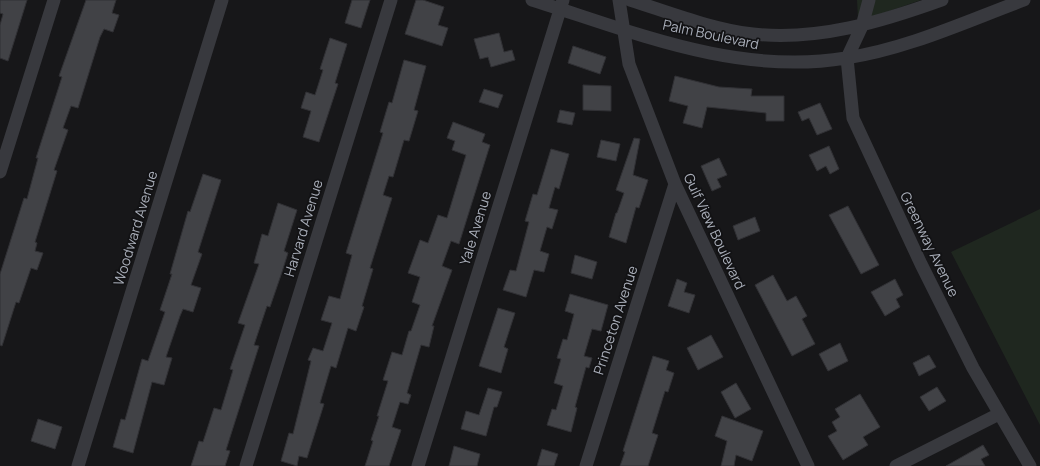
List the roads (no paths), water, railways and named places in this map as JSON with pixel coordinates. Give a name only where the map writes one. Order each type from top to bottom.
[{"type":"street","points":[[0,172],[54,0]]},
{"type":"street","name":"Woodward Avenue","points":[[78,466],[222,0]]},
{"type":"street","name":"Harvard Avenue","points":[[246,466],[391,0]]},
{"type":"street","name":"Palm Boulevard","points":[[532,0],[561,4],[624,30],[719,55],[756,62],[800,63],[847,58],[898,46],[1024,0]]},
{"type":"street","name":"Gulf View Boulevard","points":[[619,0],[629,64],[675,184],[808,466]]},
{"type":"street","name":"Palm Boulevard","points":[[630,0],[722,28],[752,34],[794,36],[879,22],[942,0]]},
{"type":"street","name":"Greenway Avenue","points":[[869,0],[862,26],[847,58],[848,82],[853,118],[921,264],[973,368],[1030,466]]},
{"type":"street","name":"Yale Avenue","points":[[418,466],[561,4]]},
{"type":"street","name":"Princeton Avenue","points":[[586,466],[675,184]]},
{"type":"street","points":[[896,466],[999,414]]}]
